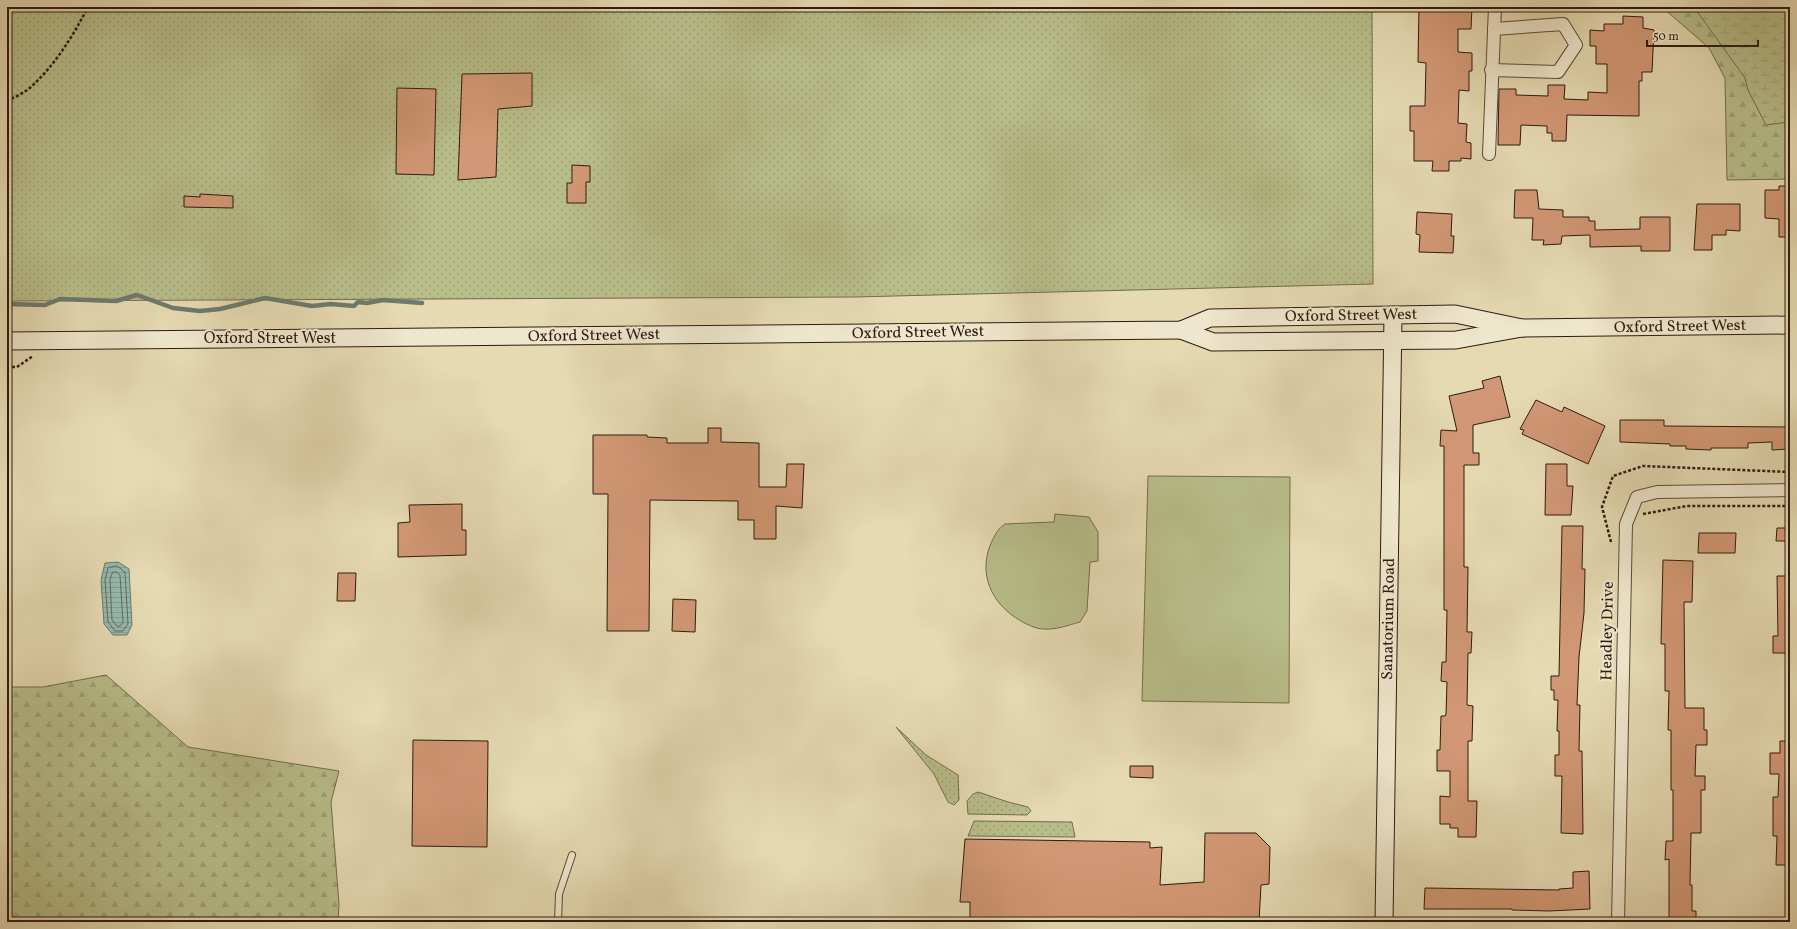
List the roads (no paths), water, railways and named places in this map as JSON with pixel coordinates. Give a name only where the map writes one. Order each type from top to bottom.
[{"type":"main road","name":"Oxford Street West","points":[[1181,330],[1210,318],[1455,314],[1522,328]]},
{"type":"main road","name":"Sanatorium Road","points":[[1384,922],[1394,315]]},
{"type":"main road","name":"Oxford Street West","points":[[7,341],[1181,330],[1213,342],[1393,341],[1456,340],[1522,328],[1790,325]]},
{"type":"street","points":[[1489,154],[1494,7]]},
{"type":"street","points":[[1491,70],[1558,72],[1576,45],[1563,24],[1494,29]]},
{"type":"street","name":"Headley Drive","points":[[1618,922],[1626,524],[1637,497],[1657,492],[1790,490]]},
{"type":"lane","points":[[558,922],[559,894],[572,856]]},
{"type":"water","points":[[118,562],[129,569],[132,625],[127,635],[113,635],[104,624],[101,580],[105,563]]},
{"type":"waterway","points":[[7,304],[45,305],[60,299],[116,301],[137,295],[173,308],[200,311],[220,309],[265,298],[312,306],[331,304],[354,306],[358,302],[367,303],[383,300],[422,303]]}]
